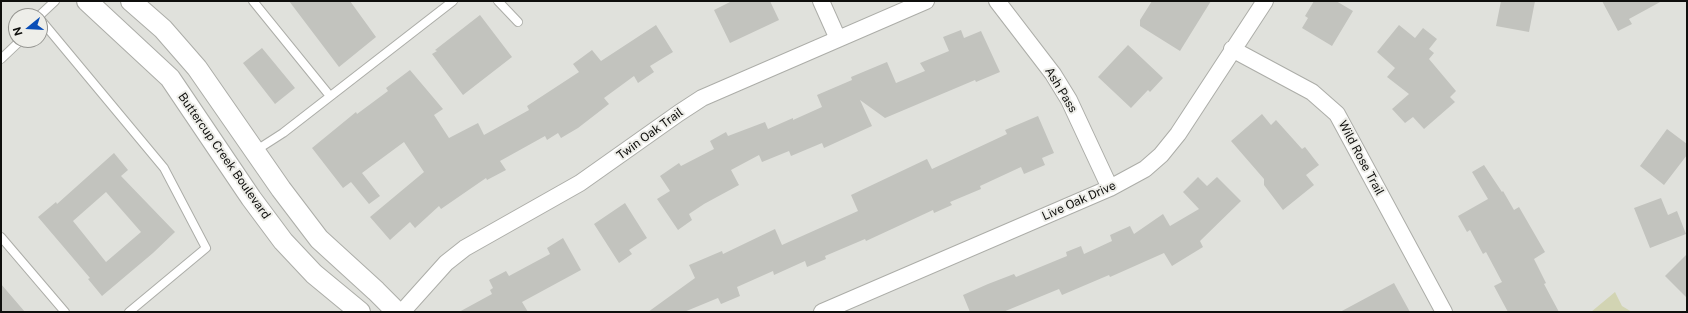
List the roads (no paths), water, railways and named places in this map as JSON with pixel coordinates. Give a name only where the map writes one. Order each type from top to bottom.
[{"type":"street","name":"Buttercup Creek Boulevard","points":[[87,1],[170,78],[251,198],[283,240],[314,274],[360,312]]},
{"type":"street","points":[[131,1],[163,28],[197,68],[281,188],[320,239],[397,312]]},
{"type":"street","points":[[821,1],[838,39]]},
{"type":"street","name":"Twin Oak Trail","points":[[402,312],[446,263],[465,248],[580,183],[702,98],[926,1]]},
{"type":"street","name":"Ash Pass","points":[[996,1],[1053,74],[1069,100],[1110,188]]},
{"type":"street","name":"Live Oak Drive","points":[[822,312],[1110,188],[1145,169],[1161,155],[1178,134],[1232,49],[1265,1]]},
{"type":"street","name":"Wild Rose Trail","points":[[1232,49],[1312,92],[1337,114],[1444,312]]},
{"type":"lane","points":[[48,8],[55,1]]},
{"type":"lane","points":[[253,1],[330,96]]},
{"type":"lane","points":[[255,151],[283,133],[453,1]]},
{"type":"lane","points":[[498,1],[518,22]]},
{"type":"lane","points":[[48,27],[164,168],[206,248],[129,312]]},
{"type":"lane","points":[[1,59],[13,48]]},
{"type":"lane","points":[[1,237],[65,312]]}]
